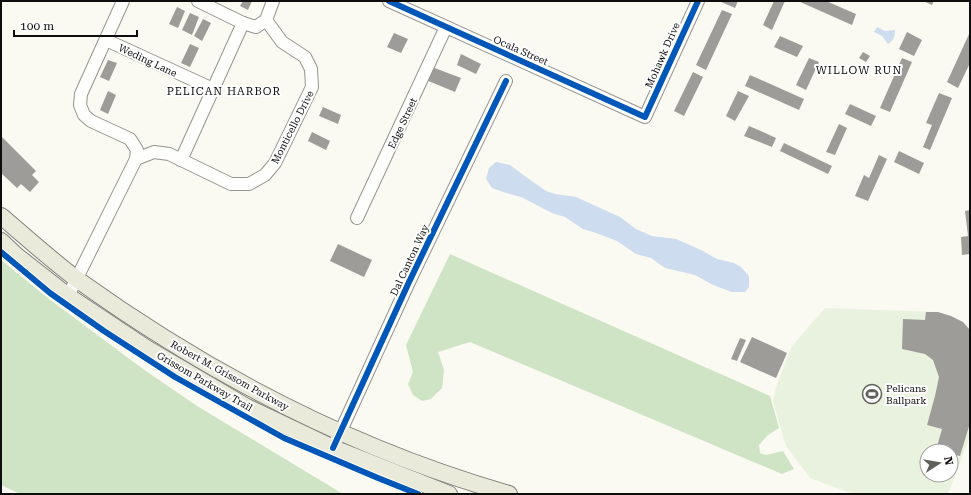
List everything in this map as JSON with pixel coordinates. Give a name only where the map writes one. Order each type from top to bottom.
[{"type":"main road","name":"Robert M. Grissom Parkway","points":[[1,216],[77,279],[144,325],[251,389],[340,433],[434,470],[480,486],[509,494]]},
{"type":"main road","name":"Robert M. Grissom Parkway","points":[[1,241],[68,296],[146,348],[245,406],[333,448],[449,494]]},
{"type":"street","points":[[68,296],[136,159],[137,150],[130,139],[91,121],[84,115],[80,105],[81,94],[123,1]]},
{"type":"street","points":[[198,1],[243,23],[256,27],[266,20],[274,1]]},
{"type":"street","name":"Ocala Street","points":[[389,1],[645,117]]},
{"type":"street","name":"Mohawk Drive","points":[[645,117],[698,1]]},
{"type":"street","name":"Monticello Drive","points":[[136,159],[154,152],[169,154],[231,184],[249,184],[265,175],[275,164],[312,88],[312,69],[304,57],[282,42],[266,20]]},
{"type":"street","points":[[181,160],[243,23]]},
{"type":"street","name":"Edge Street","points":[[357,218],[446,27]]},
{"type":"street","name":"Weding Lane","points":[[106,40],[213,89]]},
{"type":"street","name":"Dal Canton Way","points":[[333,448],[409,282],[506,81]]},
{"type":"green space","points":[[450,254],[770,396],[779,428],[768,435],[759,445],[760,453],[766,455],[783,451],[794,469],[782,474],[470,342],[438,352],[444,370],[442,388],[431,399],[422,401],[413,395],[408,384],[413,372],[406,345]]},
{"type":"green space","points":[[1,260],[49,299],[143,369],[197,406],[343,494],[20,494],[1,485]]},
{"type":"green space","name":"Pelicans Ballpark","points":[[825,308],[938,312],[970,330],[970,436],[959,465],[959,443],[919,443],[919,483],[952,483],[948,494],[853,494],[810,478],[786,446],[773,402],[776,387],[792,346]]},
{"type":"water","points":[[877,27],[885,31],[895,30],[892,41],[888,44],[882,36],[874,32]]},
{"type":"water","points":[[496,162],[510,165],[546,191],[576,197],[620,217],[636,229],[652,236],[676,239],[717,259],[734,263],[741,267],[749,276],[749,287],[745,292],[732,292],[713,285],[695,275],[665,268],[651,258],[636,254],[617,241],[583,229],[565,217],[552,213],[521,197],[492,188],[486,179],[489,168]]},
{"type":"building","points":[[243,1],[252,1],[248,10],[240,6]]},
{"type":"building","points":[[719,1],[738,1],[735,8]]},
{"type":"building","points":[[774,1],[785,1],[772,30],[763,25]]},
{"type":"building","points":[[798,1],[826,1],[856,14],[852,25]]},
{"type":"building","points":[[923,1],[934,1],[932,5]]},
{"type":"building","points":[[177,7],[185,11],[178,28],[169,24]]},
{"type":"building","points":[[722,10],[732,14],[706,70],[696,65]]},
{"type":"building","points":[[190,13],[199,17],[192,35],[182,30]]},
{"type":"building","points":[[203,19],[211,23],[202,41],[194,36]]},
{"type":"building","points":[[907,32],[922,40],[914,56],[899,49]]},
{"type":"building","points":[[970,32],[970,63],[958,88],[947,82]]},
{"type":"building","points":[[394,33],[408,39],[401,53],[387,47]]},
{"type":"building","points":[[780,36],[803,46],[797,57],[774,47]]},
{"type":"building","points":[[190,44],[199,48],[190,67],[181,63]]},
{"type":"building","points":[[863,52],[870,56],[866,62],[859,58]]},
{"type":"building","points":[[461,54],[481,64],[476,74],[457,65]]},
{"type":"building","points":[[809,58],[819,62],[806,90],[796,85]]},
{"type":"building","points":[[902,58],[912,62],[890,112],[880,108]]},
{"type":"building","points":[[108,60],[117,63],[109,81],[100,77]]},
{"type":"building","points":[[432,67],[461,78],[455,92],[426,80]]},
{"type":"building","points":[[693,72],[703,77],[684,116],[674,111]]},
{"type":"building","points":[[750,75],[804,99],[799,110],[745,86]]},
{"type":"building","points":[[108,91],[116,95],[108,114],[100,110]]},
{"type":"building","points":[[738,91],[749,96],[735,121],[726,116]]},
{"type":"building","points":[[939,93],[952,98],[930,150],[923,147],[932,125],[926,123]]},
{"type":"building","points":[[850,104],[876,116],[871,126],[845,114]]},
{"type":"building","points":[[323,107],[341,115],[338,124],[319,116]]},
{"type":"building","points":[[839,124],[847,128],[835,155],[826,152]]},
{"type":"building","points":[[749,126],[776,138],[772,147],[744,136]]},
{"type":"building","points":[[312,132],[330,141],[326,150],[308,141]]},
{"type":"building","points":[[1,136],[36,171],[32,175],[39,182],[30,192],[21,184],[17,188],[1,173]]},
{"type":"building","points":[[784,143],[832,166],[828,174],[780,151]]},
{"type":"building","points":[[899,151],[924,163],[919,174],[894,162]]},
{"type":"building","points":[[879,155],[887,159],[868,201],[855,196],[864,175],[869,178]]},
{"type":"building","points":[[970,210],[970,254],[962,255],[961,237],[968,236],[965,211]]},
{"type":"building","points":[[338,244],[372,260],[364,277],[330,261]]},
{"type":"building","points":[[926,312],[938,312],[963,322],[970,330],[970,423],[960,456],[959,443],[938,443],[942,429],[927,425],[939,377],[933,360],[925,354],[902,349],[903,319],[925,320]]},
{"type":"building","points":[[752,337],[787,353],[776,378],[740,362]]},
{"type":"building","points":[[740,338],[746,340],[737,361],[731,359]]},
{"type":"cycle path","points":[[389,1],[645,117],[698,1]]},
{"type":"cycle path","points":[[333,448],[409,282],[506,81]]},
{"type":"cycle path","name":"Grissom Parkway Trail","points":[[1,252],[50,293],[104,331],[175,377],[284,438],[418,494]]},
{"type":"place","name":"Pelicans Ballpark","points":[[872,394]]},
{"type":"district","name":"WILLOW RUN","points":[[859,70]]},
{"type":"district","name":"PELICAN HARBOR","points":[[224,91]]}]
